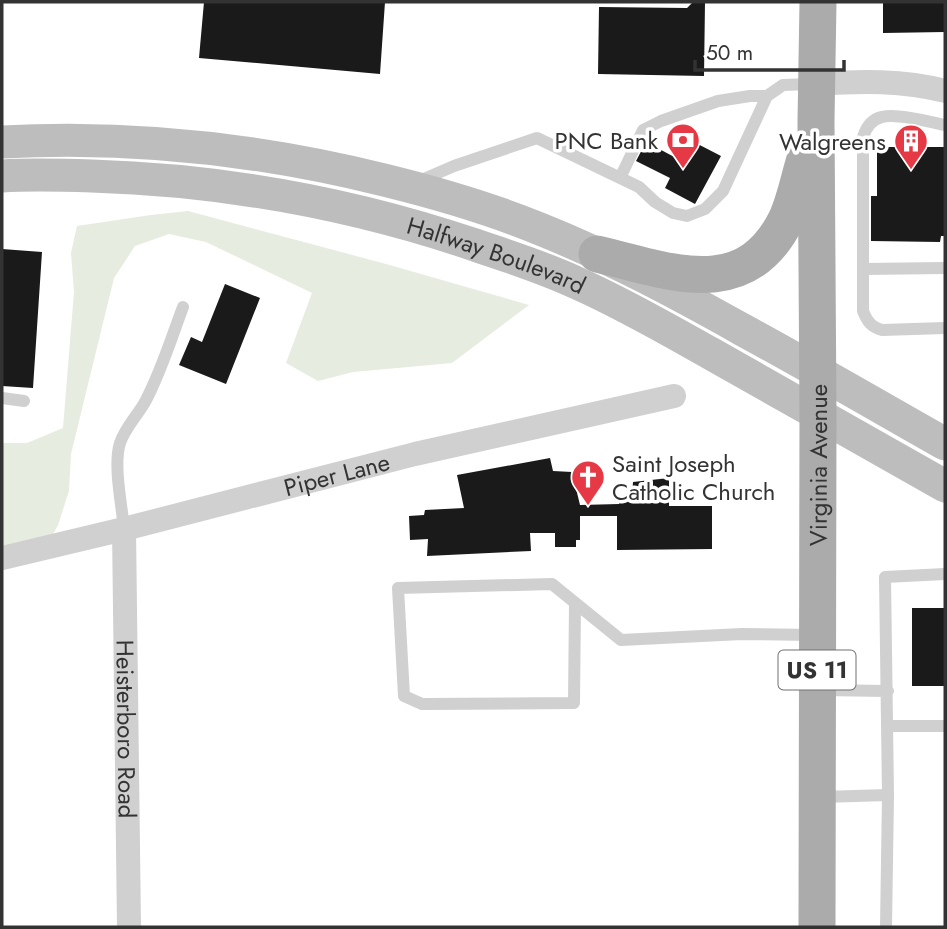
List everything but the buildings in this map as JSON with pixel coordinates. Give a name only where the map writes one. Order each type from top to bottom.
[{"type":"main road","name":"Virginia Avenue","points":[[817,927],[818,2]]},
{"type":"main road","points":[[597,254],[682,274],[709,275],[730,272],[753,261],[774,242],[787,217],[816,121]]},
{"type":"main road","name":"Halfway Boulevard","points":[[2,142],[143,141],[220,149],[326,166],[469,203],[597,254],[678,294],[945,444]]},
{"type":"main road","name":"Halfway Boulevard","points":[[2,176],[29,174],[137,177],[225,185],[313,200],[396,220],[526,262],[580,284],[664,327],[945,485]]},
{"type":"street","points":[[817,84],[869,81],[945,91]]},
{"type":"street","name":"Piper Lane","points":[[2,558],[415,454],[674,396]]},
{"type":"street","name":"Heisterboro Road","points":[[124,529],[129,927]]},
{"type":"lane","points":[[407,186],[454,166],[537,138],[639,187],[655,202],[673,213],[687,216],[705,209],[723,191],[767,96],[783,85],[817,84]]},
{"type":"lane","points":[[620,178],[643,130],[718,101],[767,96]]},
{"type":"lane","points":[[945,125],[882,117],[866,128],[863,137],[863,311],[873,327],[882,330],[945,328]]},
{"type":"lane","points":[[863,269],[945,268]]},
{"type":"lane","points":[[124,529],[118,464],[120,445],[158,375],[183,307]]},
{"type":"lane","points":[[2,398],[24,401]]},
{"type":"lane","points":[[886,927],[888,691],[885,576],[945,574]]},
{"type":"lane","points":[[575,603],[574,703],[422,704],[404,696],[398,588],[552,584],[621,640],[741,634],[818,635]]},
{"type":"lane","points":[[817,690],[888,691]]},
{"type":"lane","points":[[888,726],[945,726]]},
{"type":"lane","points":[[817,798],[888,795]]},
{"type":"shaded area","points":[[188,211],[529,305],[452,363],[353,372],[318,381],[286,363],[312,293],[206,242],[169,234],[135,246],[114,278],[71,454],[69,491],[58,525],[50,540],[2,553],[2,443],[27,443],[63,428],[74,292],[71,253],[77,226]]},
{"type":"place","name":"PNC Bank","points":[[683,170]]},
{"type":"place","name":"Walgreens","points":[[911,171]]},
{"type":"place","name":"Saint Joseph Catholic Church","points":[[588,507]]}]
